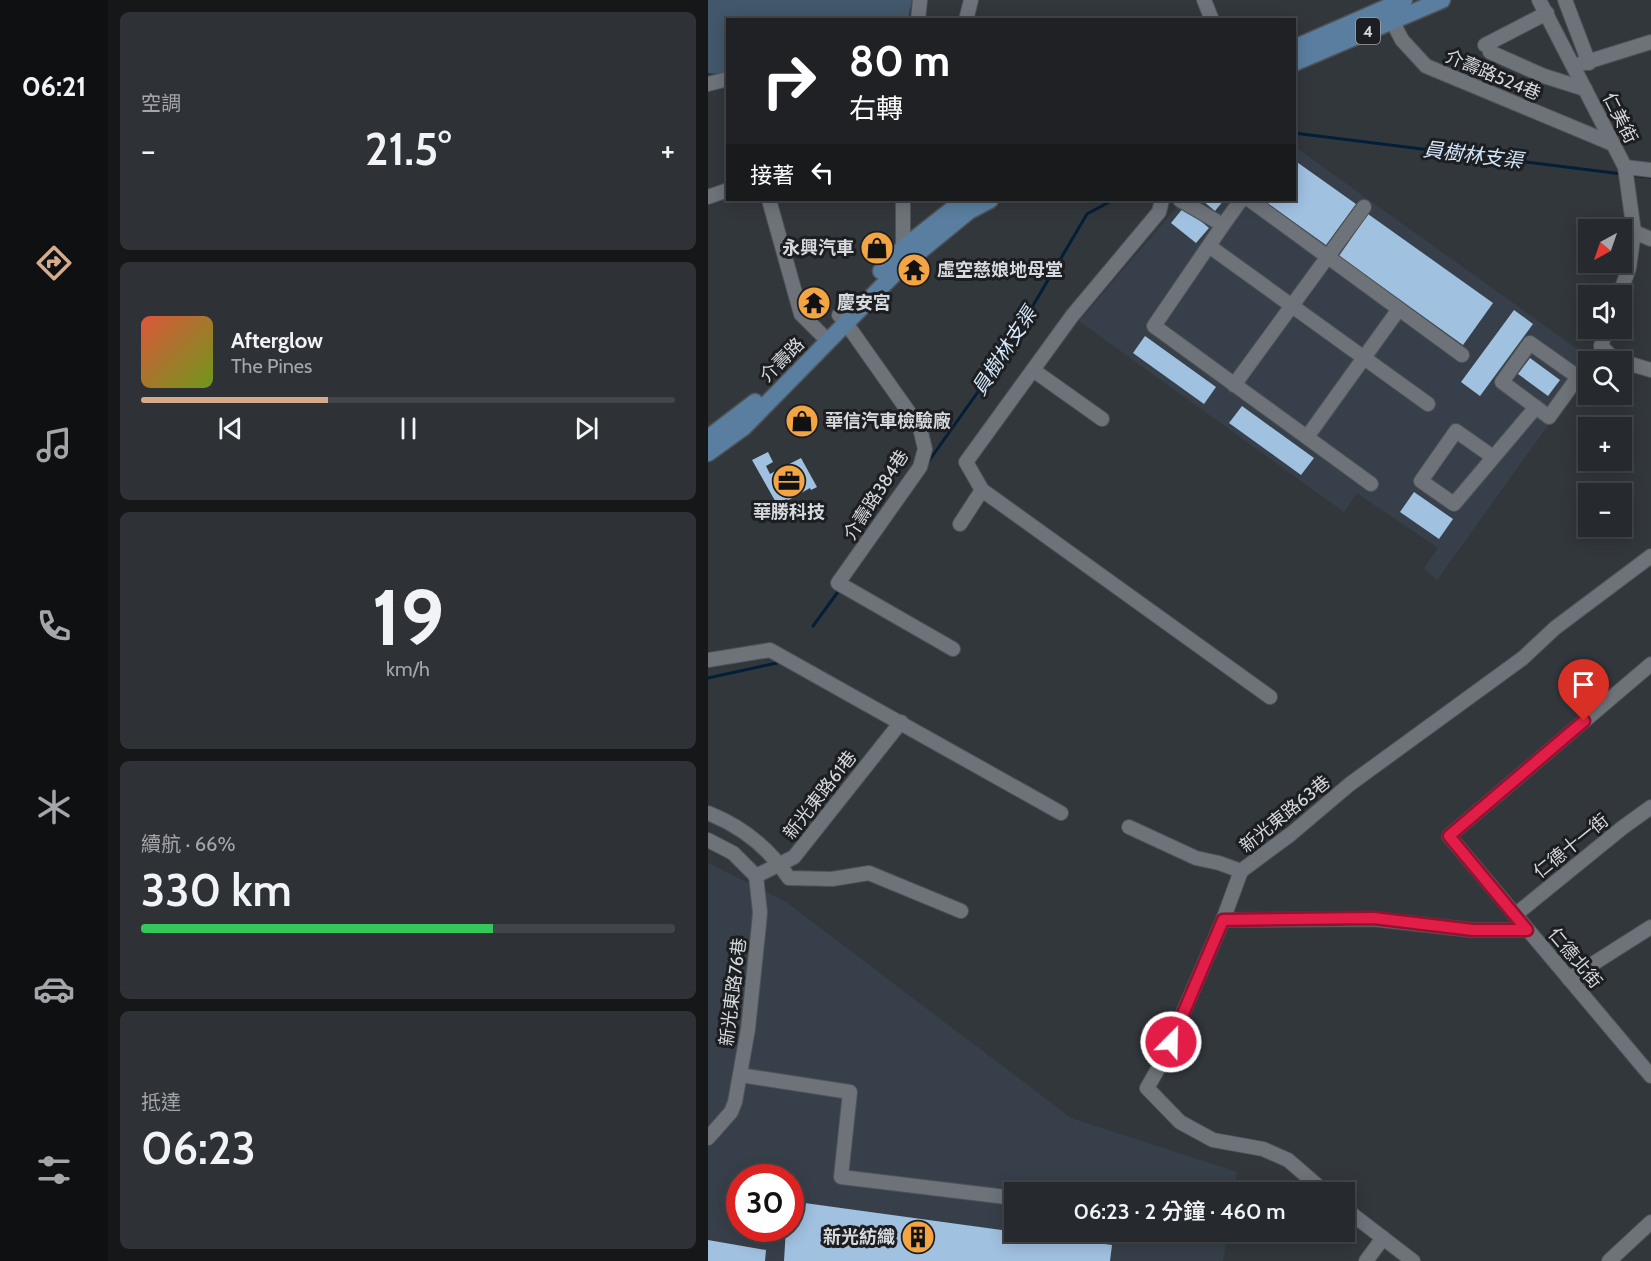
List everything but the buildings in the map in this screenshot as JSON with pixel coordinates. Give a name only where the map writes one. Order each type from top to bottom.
[{"type":"main road","name":"4","points":[[1296,62],[1389,15],[1404,0]]},
{"type":"main road","name":"4","points":[[1296,47],[1389,15],[1442,0]]},
{"type":"main road","name":"介壽路","points":[[709,448],[744,426],[842,319],[963,201]]},
{"type":"main road","name":"介壽路","points":[[903,257],[969,211],[988,201]]},
{"type":"street","points":[[918,18],[920,0]]},
{"type":"street","points":[[966,18],[971,0]]},
{"type":"street","name":"仁美街","points":[[1539,0],[1625,172],[1634,232],[1629,268],[1623,285]]},
{"type":"street","points":[[1565,0],[1589,63]]},
{"type":"street","points":[[1208,1],[1212,18]]},
{"type":"street","points":[[1546,14],[1487,48],[1544,76],[1585,89]]},
{"type":"street","name":"介壽路524巷","points":[[1389,15],[1402,40],[1426,66],[1612,144]]},
{"type":"street","points":[[1574,66],[1651,42]]},
{"type":"street","points":[[708,84],[726,80]]},
{"type":"street","points":[[1625,172],[1651,170]]},
{"type":"street","points":[[708,195],[726,190]]},
{"type":"street","points":[[769,201],[801,314],[824,338]]},
{"type":"street","points":[[903,201],[903,257]]},
{"type":"street","points":[[1162,201],[1159,212],[1072,316],[966,462],[982,490],[1270,697]]},
{"type":"street","points":[[1182,201],[1223,225]]},
{"type":"street","points":[[1240,201],[1154,326],[1371,484]]},
{"type":"street","points":[[1251,201],[1462,356]]},
{"type":"street","points":[[1234,385],[1364,207]]},
{"type":"street","points":[[1634,232],[1651,239]]},
{"type":"street","points":[[1209,246],[1428,404]]},
{"type":"street","points":[[1306,437],[1399,309]]},
{"type":"street","name":"介壽路384巷","points":[[842,319],[920,428],[925,449],[920,467],[838,583],[953,649]]},
{"type":"street","points":[[1597,351],[1603,339]]},
{"type":"street","points":[[1530,343],[1578,377],[1549,417],[1502,382],[1530,343]]},
{"type":"street","points":[[1601,345],[1614,358],[1651,370]]},
{"type":"street","points":[[1033,370],[1102,419]]},
{"type":"street","points":[[1493,457],[1456,431],[1421,481],[1454,504],[1536,407]]},
{"type":"street","points":[[960,524],[982,490]]},
{"type":"street","name":"新光東路63巷","points":[[1313,1182],[1288,1160],[1263,1149],[1213,1140],[1180,1122],[1147,1088],[1162,1062],[1223,920],[1241,872],[1291,834],[1350,784],[1523,658],[1555,628],[1651,556]]},
{"type":"street","points":[[708,660],[770,650],[1061,813]]},
{"type":"street","name":"仁德北街","points":[[1651,664],[1449,836],[1651,1076]]},
{"type":"street","name":"新光東路61巷","points":[[756,876],[794,857],[901,722]]},
{"type":"street","name":"仁德十一街","points":[[1515,915],[1651,807]]},
{"type":"street","points":[[708,813],[725,820],[770,852],[789,878],[832,879],[869,873],[961,911]]},
{"type":"street","points":[[1129,827],[1196,858],[1219,863],[1241,872]]},
{"type":"street","points":[[708,840],[733,853],[756,876]]},
{"type":"street","name":"新光東路76巷","points":[[708,1138],[731,1112],[740,1075],[748,1029],[760,912],[756,876]]},
{"type":"street","points":[[1223,920],[1373,918],[1473,930],[1527,930]]},
{"type":"street","points":[[1569,979],[1651,927]]},
{"type":"street","points":[[740,1075],[850,1092],[842,1177],[1004,1197]]},
{"type":"street","points":[[1355,1216],[1413,1261]]},
{"type":"street","points":[[1611,1260],[1651,1222]]},
{"type":"street","points":[[1366,1261],[1383,1238]]},
{"type":"shaded area","points":[[708,0],[912,0],[908,18],[726,18],[726,75],[708,73]]},
{"type":"shaded area","points":[[1296,148],[1580,351],[1578,351],[1578,383],[1437,580],[1424,568],[1438,548],[1357,493],[1344,512],[1079,321],[1180,201],[1296,201]]},
{"type":"shaded area","points":[[708,863],[786,902],[1071,1118],[1237,1172],[1236,1182],[1004,1182],[1004,1242],[1226,1242],[1223,1261],[708,1261]]},
{"type":"waterway","name":"員樹林支渠","points":[[1296,133],[1622,174]]},
{"type":"waterway","name":"員樹林支渠","points":[[1629,175],[1651,177]]},
{"type":"waterway","name":"員樹林支渠","points":[[926,465],[1002,358],[1087,214],[1111,201]]},
{"type":"waterway","name":"員樹林支渠","points":[[813,626],[840,589]]},
{"type":"waterway","name":"員樹林支渠","points":[[708,678],[781,662]]},
{"type":"place","name":"永興汽車","points":[[877,248]]},
{"type":"place","name":"虛空慈娘地母堂","points":[[914,270]]},
{"type":"place","name":"慶安宮","points":[[814,303]]},
{"type":"place","name":"華信汽車檢驗廠","points":[[802,421]]},
{"type":"place","name":"華勝科技","points":[[789,481]]},
{"type":"place","name":"新光紡織","points":[[918,1237]]},
{"type":"route","points":[[1171,1042],[1223,920],[1373,918],[1473,930],[1527,930],[1449,836],[1584,721]]}]
